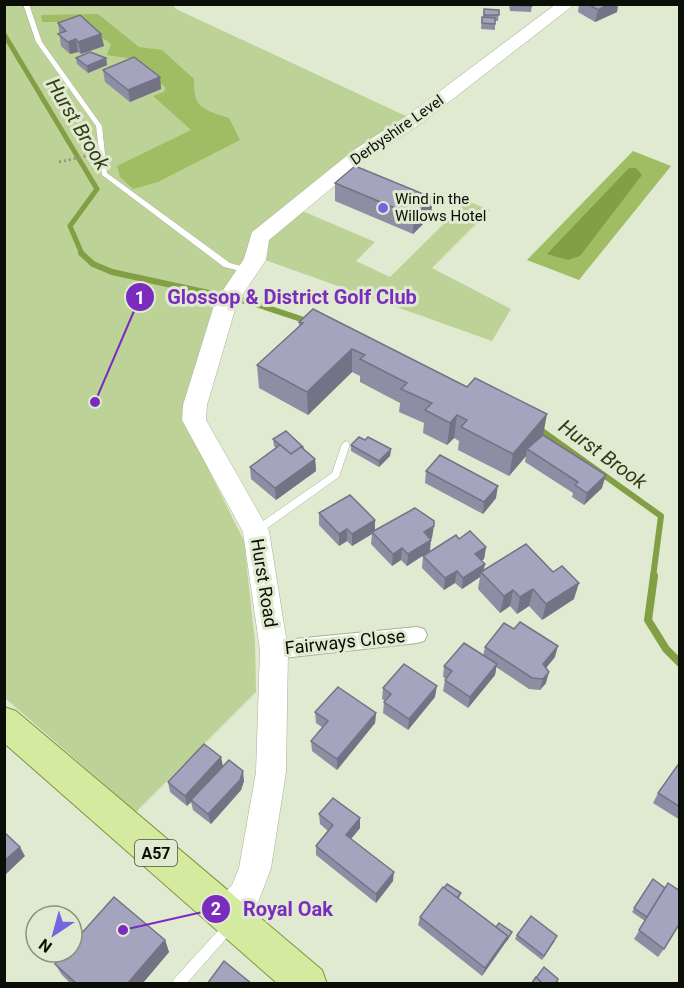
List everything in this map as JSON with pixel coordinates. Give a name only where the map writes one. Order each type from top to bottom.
[{"type":"main road","name":"A57","points":[[4,722],[308,984]]},
{"type":"street","name":"Derbyshire Level","points":[[245,276],[255,260],[259,237],[361,154],[415,119],[567,4]]},
{"type":"street","name":"Hurst Road","points":[[231,917],[244,896],[255,868],[271,772],[274,650],[256,531],[229,487],[194,420],[195,405],[226,302],[245,276]]},
{"type":"street","name":"Fairways Close","points":[[274,650],[417,635]]},
{"type":"lane","points":[[26,4],[39,42],[99,126],[104,174],[245,276]]},
{"type":"lane","points":[[256,531],[336,475],[346,444]]},
{"type":"lane","points":[[178,983],[231,917]]},
{"type":"path","points":[[59,162],[90,155]]},
{"type":"shaded area","points":[[5,5],[173,5],[176,9],[408,117],[251,235],[242,264],[215,301],[190,384],[182,421],[244,541],[255,642],[256,692],[136,812],[5,698]]},
{"type":"shaded area","points":[[98,14],[139,47],[162,50],[194,79],[195,96],[201,106],[229,118],[240,140],[158,182],[133,189],[120,177],[117,166],[191,130],[153,96],[164,92],[166,88],[133,59],[107,55],[111,44],[79,22],[42,22],[41,15]]},
{"type":"shaded area","points":[[633,151],[671,166],[579,280],[527,260]]},
{"type":"shaded area","points":[[629,168],[636,168],[642,175],[580,256],[568,260],[547,254]]},
{"type":"shaded area","points":[[467,201],[490,210],[432,268],[511,309],[492,341],[265,260],[262,241],[300,210],[375,242],[356,261],[390,277]]},
{"type":"building","points":[[532,4],[532,6],[510,5]]},
{"type":"building","points":[[588,4],[609,4],[598,10]]},
{"type":"building","points":[[484,9],[499,10],[499,15],[484,15]]},
{"type":"building","points":[[80,15],[101,34],[78,42],[76,39],[68,42],[58,34],[66,31],[58,23]]},
{"type":"building","points":[[482,17],[495,18],[495,24],[482,23]]},
{"type":"building","points":[[90,52],[106,58],[87,66],[76,58]]},
{"type":"building","points":[[134,57],[160,77],[128,90],[103,70]]},
{"type":"building","points":[[355,166],[433,198],[414,216],[335,183]]},
{"type":"building","points":[[313,309],[467,387],[475,378],[547,414],[513,454],[461,427],[467,420],[457,415],[450,423],[425,410],[432,403],[401,389],[407,383],[360,359],[365,355],[352,349],[307,392],[257,365],[303,323],[299,322]]},
{"type":"building","points":[[286,431],[303,447],[291,454],[273,439]]},
{"type":"building","points":[[543,435],[606,475],[587,493],[575,485],[578,482],[527,449]]},
{"type":"building","points":[[359,437],[365,440],[368,437],[391,449],[379,461],[351,445]]},
{"type":"building","points":[[280,445],[291,454],[301,447],[315,459],[275,488],[250,467]]},
{"type":"building","points":[[440,455],[498,486],[484,502],[426,471]]},
{"type":"building","points":[[350,495],[375,520],[352,534],[347,529],[339,534],[319,513]]},
{"type":"building","points":[[415,508],[434,521],[434,526],[424,532],[431,540],[408,554],[402,548],[393,554],[372,532]]},
{"type":"building","points":[[470,531],[486,547],[475,554],[485,564],[463,578],[457,571],[445,578],[423,556],[456,535],[459,539]]},
{"type":"building","points":[[526,544],[553,572],[562,566],[579,583],[546,604],[533,589],[520,597],[513,590],[504,596],[481,572]]},
{"type":"building","points":[[520,622],[558,646],[543,664],[549,672],[543,679],[532,678],[485,647],[504,623],[514,629]]},
{"type":"building","points":[[464,643],[497,664],[470,697],[445,680],[452,671],[444,666]]},
{"type":"building","points":[[404,664],[437,686],[409,719],[384,702],[391,694],[383,688]]},
{"type":"building","points":[[338,687],[376,713],[337,759],[311,741],[328,721],[315,712]]},
{"type":"building","points":[[204,744],[221,757],[185,796],[168,782]]},
{"type":"building","points":[[229,760],[243,771],[240,780],[208,814],[191,800]]},
{"type":"building","points":[[680,762],[680,807],[658,793]]},
{"type":"building","points":[[333,798],[360,818],[346,835],[394,872],[376,894],[316,846],[333,825],[319,814]]},
{"type":"building","points":[[4,832],[20,847],[4,861]]},
{"type":"building","points":[[653,879],[665,888],[647,917],[634,908]]},
{"type":"building","points":[[668,883],[680,891],[680,923],[664,949],[639,930]]},
{"type":"building","points":[[447,884],[461,893],[457,898],[444,888]]},
{"type":"building","points":[[443,887],[508,936],[485,968],[420,917]]},
{"type":"building","points":[[114,897],[165,940],[127,984],[77,984],[55,964],[84,964],[84,931]]},
{"type":"building","points":[[531,916],[557,936],[544,956],[517,935]]},
{"type":"building","points":[[499,923],[512,932],[506,941],[508,936],[496,927]]},
{"type":"building","points":[[224,961],[252,984],[207,984]]},
{"type":"building","points":[[544,967],[558,979],[556,984],[543,984],[536,978]]},
{"type":"building","points":[[536,977],[543,984],[531,984]]},
{"type":"waterway","name":"Hurst Brook","points":[[4,34],[97,189],[70,226],[82,254]]},
{"type":"waterway","name":"Hurst Brook","points":[[82,254],[93,264],[112,272],[250,302],[310,322]]},
{"type":"waterway","name":"Hurst Brook","points":[[538,428],[661,516],[653,577]]},
{"type":"waterway","name":"Hurst Brook","points":[[654,576],[648,620],[666,649],[680,663]]},
{"type":"place","name":"Wind in the Willows Hotel","points":[[383,208]]},
{"type":"place","name":"Glossop & District Golf Club","points":[[95,402]]},
{"type":"place","name":"Royal Oak","points":[[123,930]]}]
